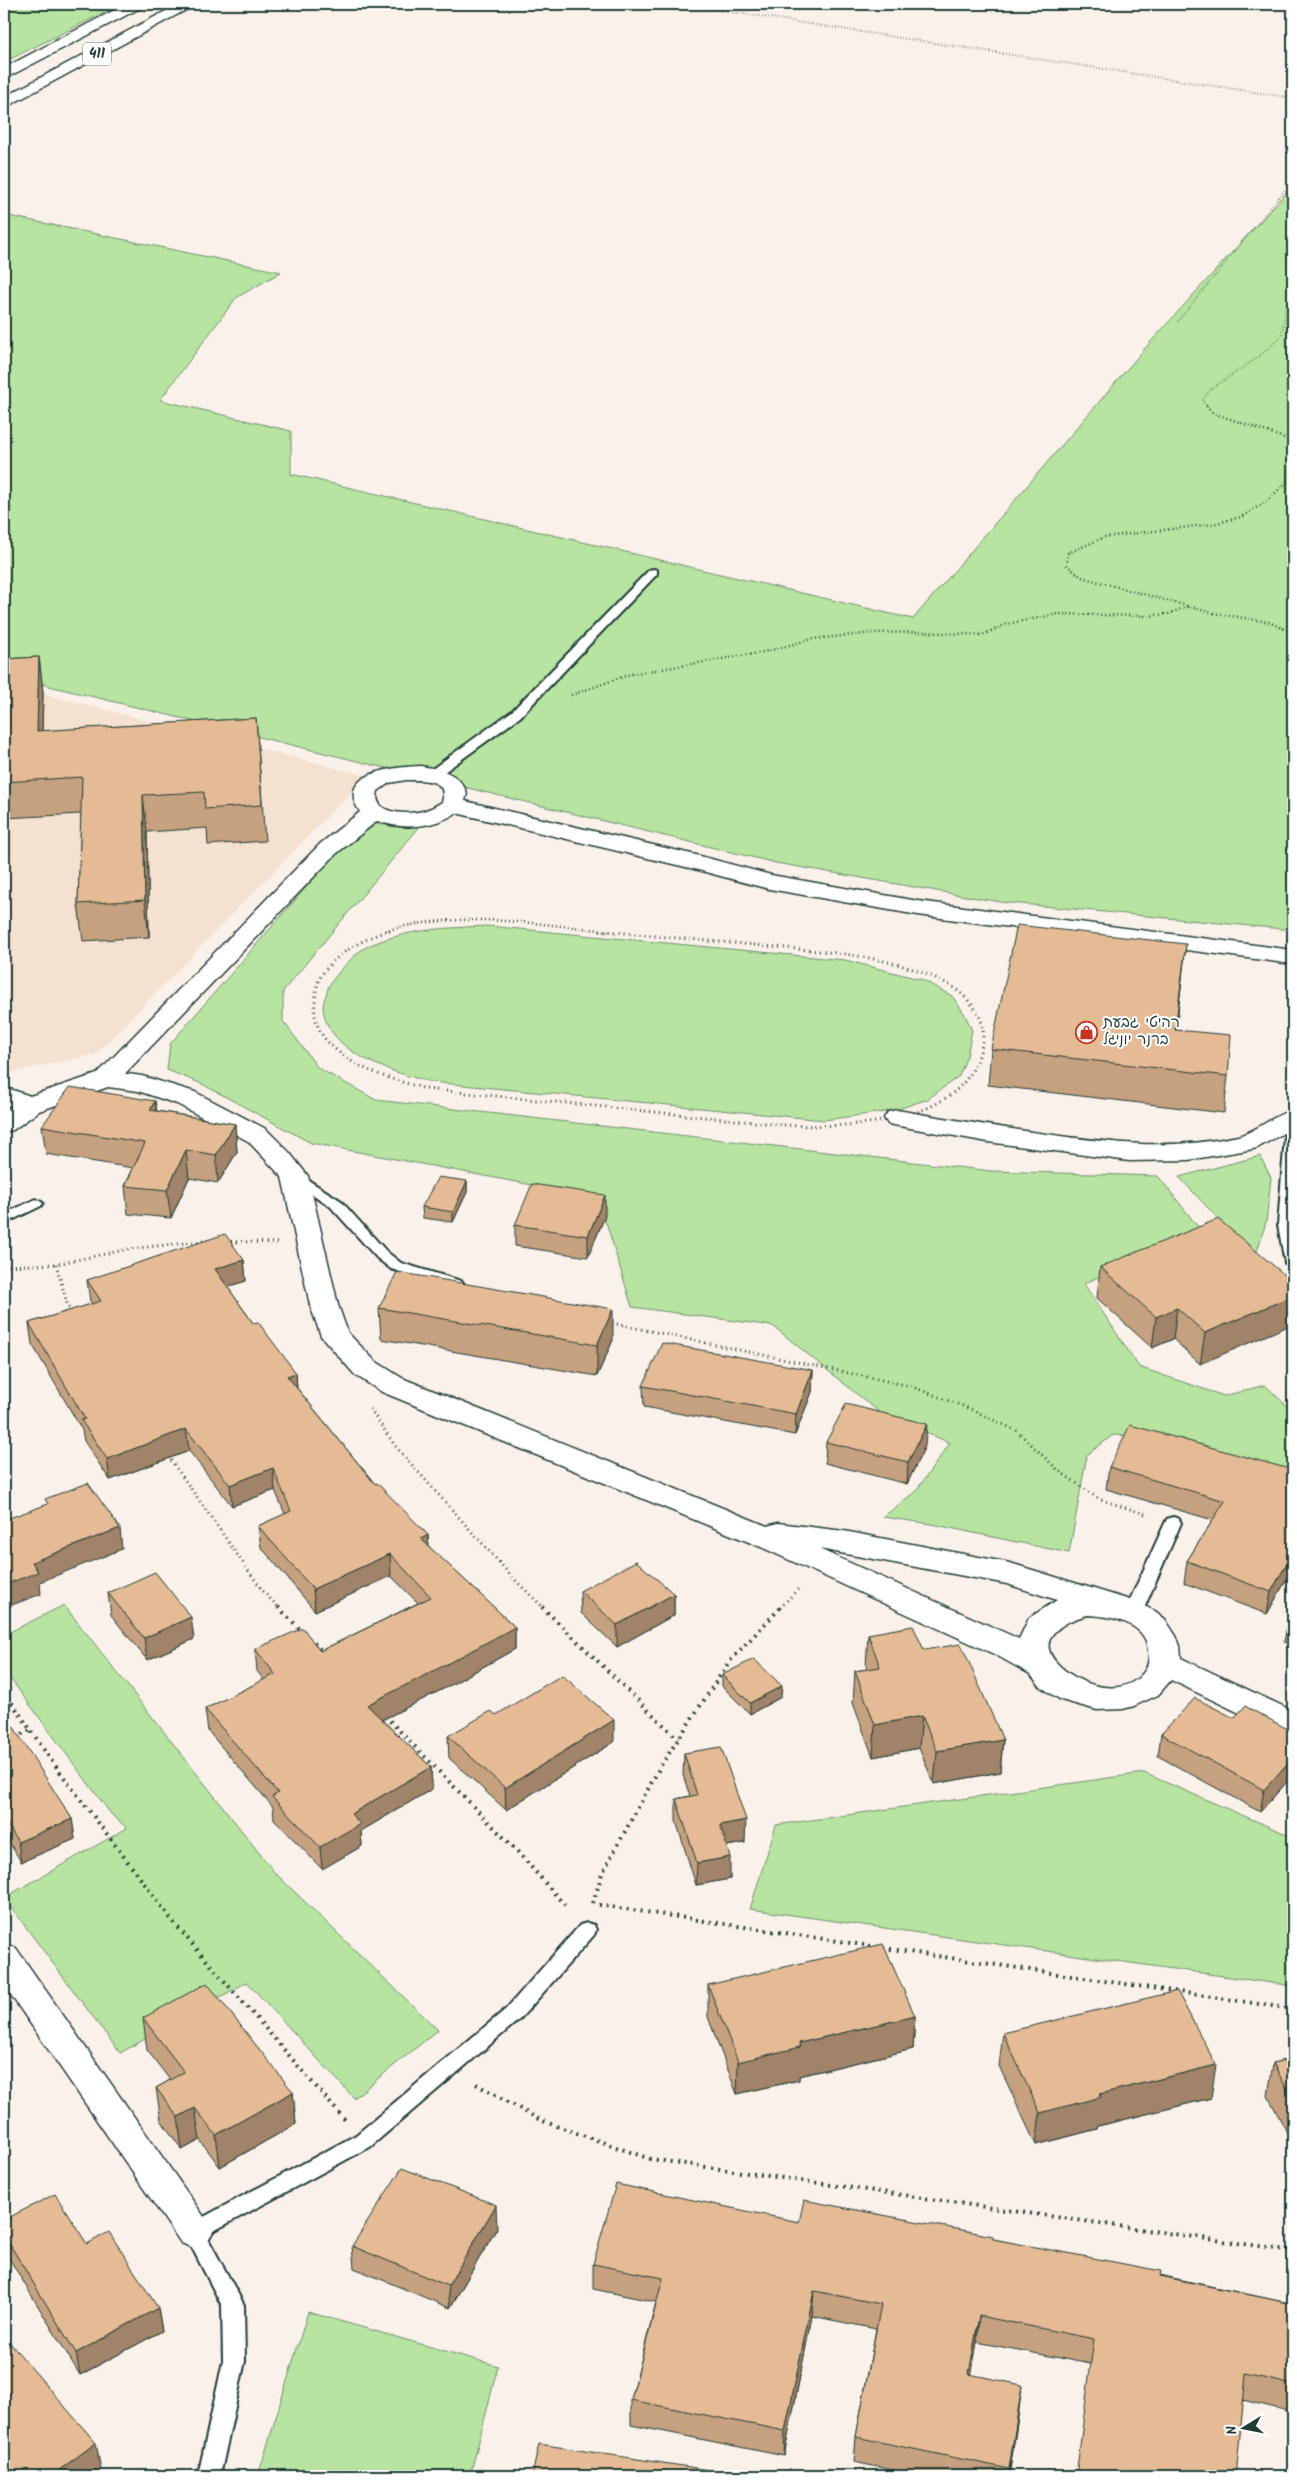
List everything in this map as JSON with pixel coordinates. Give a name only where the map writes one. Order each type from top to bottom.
[{"type":"street","name":"411","points":[[4,74],[137,4]]},
{"type":"street","name":"411","points":[[4,103],[190,4]]},
{"type":"street","points":[[396,773],[432,774],[450,782],[455,789],[456,797],[452,805],[430,817],[400,819],[374,812],[366,805],[364,798],[365,790],[372,783],[396,773]]},
{"type":"street","points":[[452,805],[700,862],[770,882],[918,908],[1293,958]]},
{"type":"street","points":[[4,1124],[30,1105],[106,1078],[328,849],[374,812]]},
{"type":"street","points":[[106,1078],[142,1084],[186,1098],[257,1135],[280,1158],[295,1176],[324,1305],[335,1336],[365,1368],[392,1385],[743,1528],[823,1563],[1007,1647],[1038,1665],[1055,1682],[1074,1693],[1097,1698],[1112,1698],[1141,1691],[1158,1679],[1166,1664],[1165,1648],[1157,1632],[1122,1609],[1010,1574],[844,1542],[743,1528]]},
{"type":"street","points":[[4,1095],[30,1105]]},
{"type":"street","points":[[897,1118],[988,1134],[1129,1153],[1188,1152],[1248,1142],[1293,1118]]},
{"type":"street","points":[[1038,1665],[1033,1649],[1036,1633],[1046,1620],[1063,1609],[1088,1604],[1122,1609]]},
{"type":"street","points":[[1166,1664],[1293,1725]]},
{"type":"street","points":[[4,1958],[194,2232]]},
{"type":"lane","points":[[432,774],[516,714],[653,572]]},
{"type":"lane","points":[[1293,1123],[1285,1225],[1293,1263]]},
{"type":"lane","points":[[295,1176],[336,1203],[382,1254],[396,1266],[467,1286]]},
{"type":"lane","points":[[4,1220],[36,1203]]},
{"type":"lane","points":[[1122,1609],[1173,1523]]},
{"type":"lane","points":[[209,2476],[234,2361],[233,2305],[194,2232],[363,2141],[513,2014],[587,1930]]},
{"type":"path","points":[[678,4],[1293,98]]},
{"type":"path","points":[[1178,321],[1293,180]]},
{"type":"path","points":[[1293,298],[1287,304],[1281,337],[1256,358],[1212,389],[1202,400],[1213,413],[1293,441]]},
{"type":"path","points":[[1293,476],[1269,501],[1233,520],[1126,534],[1080,545],[1068,553],[1067,565],[1081,577],[1189,606],[1269,622],[1293,632]]},
{"type":"path","points":[[569,696],[631,674],[764,652],[812,639],[873,633],[924,632],[982,635],[1007,624],[1058,614],[1146,616],[1168,614],[1189,606]]},
{"type":"path","points":[[489,920],[848,954],[930,975],[954,988],[961,993],[975,1011],[984,1031],[980,1058],[970,1080],[936,1104],[897,1118],[825,1128],[428,1088],[390,1080],[342,1056],[318,1030],[311,1006],[319,979],[355,944],[391,930],[433,923],[489,920]]},
{"type":"path","points":[[4,1266],[56,1264],[129,1249],[201,1240],[310,1244]]},
{"type":"path","points":[[56,1264],[68,1307],[74,1315]]},
{"type":"path","points":[[612,1322],[910,1386],[968,1408],[1017,1431],[1059,1471],[1099,1499],[1173,1523]]},
{"type":"path","points":[[367,1403],[396,1447],[515,1580],[678,1739]]},
{"type":"path","points":[[162,1447],[262,1590],[329,1659]]},
{"type":"path","points":[[587,1930],[602,1874],[660,1767],[678,1739],[729,1662],[823,1563]]},
{"type":"path","points":[[4,1691],[174,1923],[363,2141]]},
{"type":"path","points":[[384,1714],[518,1852],[587,1930]]},
{"type":"path","points":[[13,1738],[31,1730]]},
{"type":"path","points":[[593,1904],[1293,2009]]},
{"type":"path","points":[[449,2069],[540,2120],[650,2159],[1293,2251]]},
{"type":"shaded area","points":[[4,684],[367,776],[96,1054],[13,1072],[4,1069]]},
{"type":"green space","points":[[4,4],[122,4],[4,62]]},
{"type":"green space","points":[[1293,185],[1293,930],[1000,902],[776,863],[4,675],[4,215],[281,272],[236,298],[160,400],[291,431],[291,474],[913,619],[1147,346]]},
{"type":"green space","points":[[379,822],[393,826],[421,825],[283,991],[283,1021],[318,1068],[376,1100],[991,1171],[1158,1176],[1203,1233],[1151,1251],[1084,1284],[1139,1367],[1224,1396],[1265,1385],[1293,1412],[1293,1470],[1242,1473],[1184,1439],[1113,1435],[1087,1455],[1069,1553],[931,1524],[883,1517],[916,1491],[950,1443],[879,1412],[773,1326],[632,1307],[607,1225],[590,1196],[311,1143],[202,1084],[167,1070],[170,1044],[334,855]]},
{"type":"green space","points":[[488,926],[845,960],[923,980],[952,996],[964,1013],[972,1030],[967,1056],[959,1076],[928,1099],[892,1111],[824,1120],[431,1082],[399,1073],[365,1059],[349,1049],[336,1037],[327,1023],[323,1007],[328,988],[334,978],[366,947],[396,936],[426,930]]},
{"type":"green space","points":[[1260,1156],[1271,1178],[1266,1222],[1255,1258],[1179,1177]]},
{"type":"green space","points":[[64,1605],[275,1873],[438,2030],[354,2098],[247,1982],[120,2053],[4,1898],[127,1828],[111,1814],[4,1670],[4,1635]]},
{"type":"green space","points":[[1144,1773],[1293,1837],[1293,1986],[750,1909],[776,1825]]},
{"type":"green space","points":[[308,2312],[498,2366],[470,2476],[258,2476]]},
{"type":"building","points":[[39,657],[37,731],[256,718],[262,805],[205,809],[204,792],[143,795],[145,900],[78,904],[82,777],[4,782],[4,659]]},
{"type":"building","name":"רהיטי גבעת ברנר יוניגל","points":[[1017,925],[1186,944],[1175,1030],[1231,1035],[1228,1076],[991,1049]]},
{"type":"building","points":[[70,1087],[155,1101],[150,1110],[235,1124],[216,1155],[186,1150],[167,1190],[125,1186],[145,1143],[42,1126]]},
{"type":"building","points":[[438,1177],[467,1181],[453,1212],[422,1207]]},
{"type":"building","points":[[532,1184],[605,1195],[588,1236],[515,1225]]},
{"type":"building","points":[[1218,1219],[1293,1282],[1293,1296],[1205,1333],[1177,1308],[1156,1317],[1100,1267]]},
{"type":"building","points":[[225,1234],[244,1260],[215,1269],[253,1323],[258,1322],[296,1373],[287,1376],[375,1484],[377,1483],[428,1535],[421,1539],[515,1627],[367,1705],[431,1767],[351,1814],[360,1824],[320,1847],[272,1797],[278,1793],[205,1709],[275,1674],[255,1649],[303,1628],[320,1651],[431,1597],[390,1554],[313,1589],[258,1526],[291,1511],[273,1468],[230,1485],[186,1429],[107,1459],[81,1420],[85,1419],[29,1323],[101,1301],[87,1280]]},
{"type":"building","points":[[397,1272],[613,1309],[597,1345],[379,1308]]},
{"type":"building","points":[[662,1343],[813,1370],[796,1414],[643,1386]]},
{"type":"building","points":[[846,1404],[927,1424],[908,1462],[826,1442]]},
{"type":"building","points":[[1130,1425],[1293,1470],[1293,1552],[1271,1592],[1187,1561],[1225,1501],[1109,1467]]},
{"type":"building","points":[[88,1483],[120,1528],[32,1562],[38,1572],[4,1585],[4,1520],[48,1504],[45,1499]]},
{"type":"building","points":[[636,1561],[674,1594],[617,1625],[580,1591]]},
{"type":"building","points":[[155,1572],[191,1617],[144,1638],[108,1593]]},
{"type":"building","points":[[1293,1610],[1293,1622],[1288,1620]]},
{"type":"building","points":[[913,1626],[924,1650],[961,1644],[1003,1740],[937,1751],[922,1716],[875,1725],[855,1671],[880,1667],[868,1634]]},
{"type":"building","points":[[754,1659],[782,1686],[750,1703],[722,1675]]},
{"type":"building","points":[[562,1675],[614,1720],[505,1788],[448,1736],[491,1711],[496,1715]]},
{"type":"building","points":[[1195,1698],[1234,1718],[1245,1706],[1293,1732],[1293,1757],[1264,1790],[1161,1734]]},
{"type":"building","points":[[4,1718],[10,1727],[13,1726],[72,1819],[18,1842],[4,1818]]},
{"type":"building","points":[[721,1747],[746,1820],[720,1825],[730,1857],[697,1863],[676,1799],[697,1795],[684,1753]]},
{"type":"building","points":[[883,1944],[915,2016],[799,2043],[800,2047],[738,2062],[708,1985]]},
{"type":"building","points":[[207,1983],[293,2092],[216,2135],[195,2108],[178,2117],[156,2088],[184,2072],[143,2018]]},
{"type":"building","points":[[1177,1991],[1216,2065],[1100,2094],[1101,2097],[1040,2113],[1003,2033]]},
{"type":"building","points":[[1293,2058],[1293,2100],[1273,2063]]},
{"type":"building","points":[[402,2168],[496,2205],[448,2286],[352,2246]]},
{"type":"building","points":[[616,2184],[799,2222],[804,2200],[993,2236],[993,2239],[1161,2271],[1160,2276],[1293,2304],[1293,2385],[1246,2374],[1236,2476],[1076,2476],[1094,2339],[979,2316],[969,2374],[1022,2385],[1009,2469],[856,2437],[881,2304],[814,2291],[785,2431],[631,2400],[663,2278],[593,2264]]},
{"type":"building","points":[[55,2194],[87,2244],[109,2232],[158,2308],[76,2353],[4,2235],[4,2220]]},
{"type":"building","points":[[4,2336],[96,2443],[51,2476],[4,2476]]},
{"type":"building","points":[[539,2444],[735,2474],[747,2476],[532,2476]]},
{"type":"place","name":"רהיטי גבעת ברנר יוניגל","points":[[1087,1032]]}]
